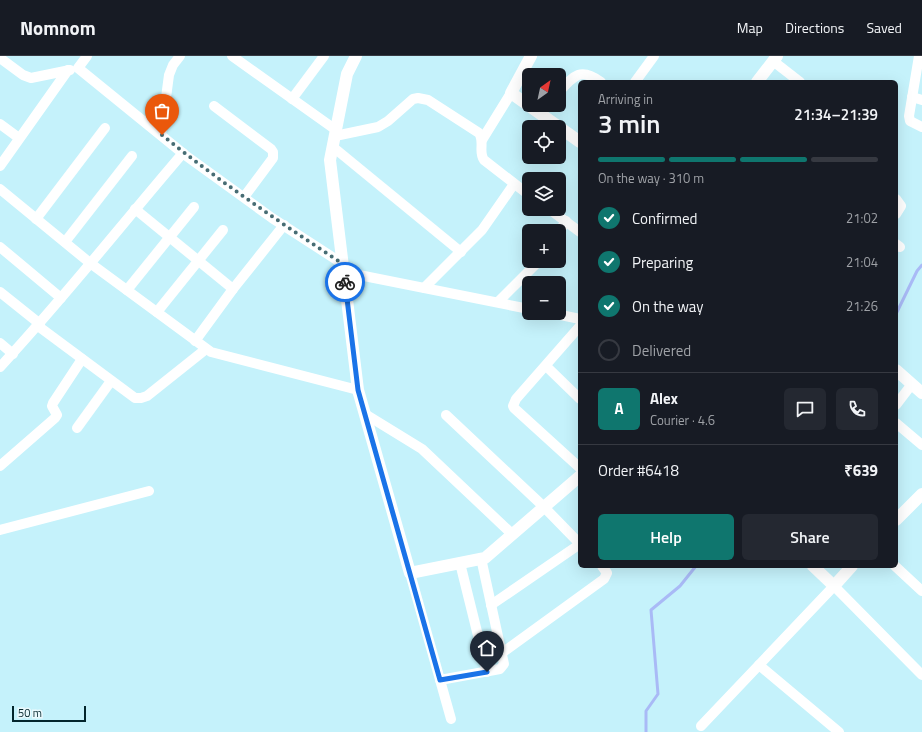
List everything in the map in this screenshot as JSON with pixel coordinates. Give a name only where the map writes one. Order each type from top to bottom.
[{"type":"street","points":[[0,166],[19,138],[73,69],[87,56]]},
{"type":"street","points":[[162,135],[169,75],[173,65],[180,56]]},
{"type":"street","points":[[232,56],[292,99],[461,252]]},
{"type":"street","points":[[292,99],[324,56]]},
{"type":"street","points":[[355,56],[347,74],[330,160],[358,390],[451,719]]},
{"type":"street","points":[[482,140],[511,93],[531,56]]},
{"type":"street","points":[[636,80],[654,56]]},
{"type":"street","points":[[919,56],[909,119],[912,123],[922,127]]},
{"type":"street","points":[[0,58],[23,75],[31,78],[73,69],[162,135],[183,153],[343,268],[424,288],[522,307]]},
{"type":"street","points":[[758,80],[775,58],[798,80]]},
{"type":"street","points":[[566,84],[577,75],[584,74],[592,75],[598,80]]},
{"type":"street","points":[[511,93],[522,98]]},
{"type":"street","points":[[912,97],[922,100]]},
{"type":"street","points":[[334,138],[383,125],[414,99],[418,98],[428,100],[479,133],[482,140],[482,157],[522,190]]},
{"type":"street","points":[[214,106],[273,152],[273,158],[244,197]]},
{"type":"street","points":[[546,112],[578,140]]},
{"type":"street","points":[[0,124],[19,138]]},
{"type":"street","points":[[36,219],[105,128]]},
{"type":"street","points":[[0,368],[62,298],[135,208],[183,153]]},
{"type":"street","points":[[65,242],[132,156]]},
{"type":"street","points":[[424,288],[482,230],[514,184]]},
{"type":"street","points":[[0,189],[90,263],[206,349],[218,354],[358,390]]},
{"type":"street","points":[[898,202],[901,206],[898,211]]},
{"type":"street","points":[[127,290],[171,238],[194,207]]},
{"type":"street","points":[[135,208],[233,289]]},
{"type":"street","points":[[559,216],[578,230]]},
{"type":"street","points":[[196,341],[233,289],[284,226]]},
{"type":"street","points":[[157,312],[223,230]]},
{"type":"street","points":[[0,247],[62,298]]},
{"type":"street","points":[[498,302],[532,268]]},
{"type":"street","points":[[0,292],[82,359],[135,398],[141,398],[151,393],[206,349]]},
{"type":"street","points":[[566,316],[578,319]]},
{"type":"street","points":[[578,328],[516,399],[513,406],[578,466]]},
{"type":"street","points":[[0,343],[13,354]]},
{"type":"street","points":[[0,466],[55,418],[57,415],[52,406],[53,403],[82,359]]},
{"type":"street","points":[[546,366],[578,397]]},
{"type":"street","points":[[898,372],[922,393]]},
{"type":"street","points":[[77,428],[111,381]]},
{"type":"street","points":[[898,403],[912,384]]},
{"type":"street","points":[[365,414],[422,449],[512,534]]},
{"type":"street","points":[[446,415],[544,507],[578,542]]},
{"type":"street","points":[[898,425],[922,445]]},
{"type":"street","points":[[410,573],[485,558],[578,478]]},
{"type":"street","points":[[0,530],[149,491]]},
{"type":"street","points":[[898,518],[922,494]]},
{"type":"street","points":[[491,606],[578,545]]},
{"type":"street","points":[[440,680],[500,669],[504,664],[481,558]]},
{"type":"street","points":[[460,563],[487,672]]},
{"type":"street","points":[[502,652],[604,579],[607,573],[603,568]]},
{"type":"street","points":[[815,568],[922,675]]},
{"type":"street","points":[[702,726],[850,568]]},
{"type":"street","points":[[898,568],[922,591]]},
{"type":"street","points":[[760,665],[839,732]]},
{"type":"waterway","points":[[898,310],[917,271],[922,265]]},
{"type":"waterway","points":[[646,732],[646,711],[658,694],[651,610],[680,586],[694,568]]},
{"type":"way so far","points":[[162,135],[186,155],[272,218],[343,264],[345,282]]},
{"type":"route","points":[[345,282],[358,390],[440,680],[487,672]]}]
